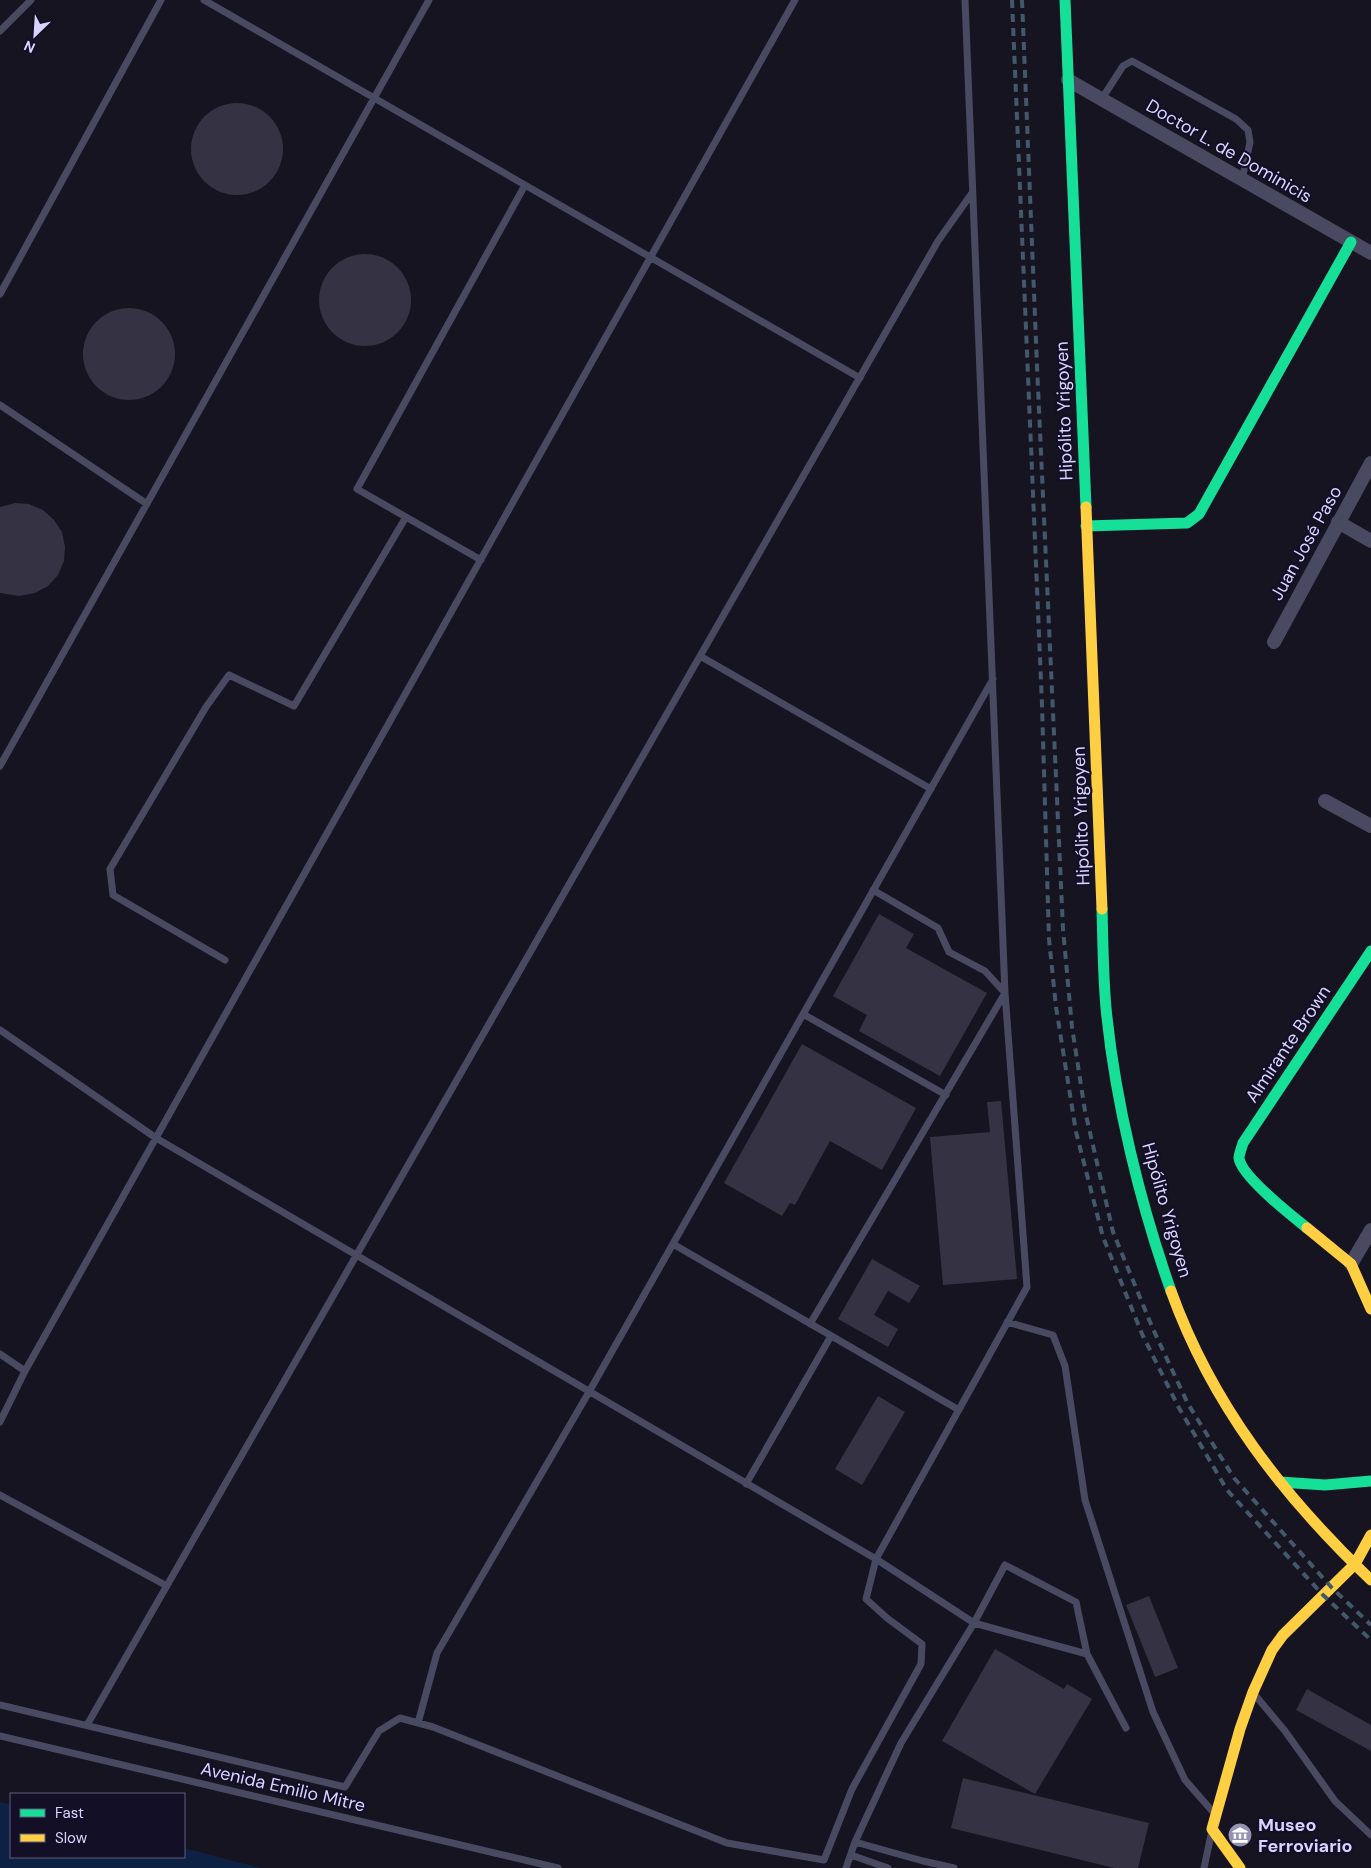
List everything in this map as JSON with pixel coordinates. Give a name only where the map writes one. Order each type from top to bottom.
[{"type":"street","name":"Hipólito Yrigoyen","points":[[1065,0],[1106,1007],[1118,1092],[1139,1184],[1176,1304],[1201,1358],[1229,1410],[1280,1482],[1320,1531],[1371,1580]]},
{"type":"street","name":"Doctor L. de Dominicis","points":[[1068,80],[1371,254]]},
{"type":"street","points":[[1086,526],[1186,523],[1199,514],[1351,242]]},
{"type":"street","name":"Juan José Paso","points":[[1274,642],[1371,463]]},
{"type":"street","points":[[1338,522],[1371,541]]},
{"type":"street","points":[[1326,801],[1371,826]]},
{"type":"street","name":"Almirante Brown","points":[[1351,1264],[1274,1201],[1244,1170],[1239,1158],[1243,1142],[1371,951]]},
{"type":"street","points":[[1371,1230],[1351,1264],[1371,1308]]},
{"type":"street","points":[[1280,1482],[1308,1487],[1371,1481]]},
{"type":"street","points":[[1240,1868],[1212,1830],[1240,1729],[1253,1692],[1272,1650],[1282,1635],[1355,1564],[1371,1535]]},
{"type":"lane","points":[[0,31],[31,0]]},
{"type":"lane","points":[[0,294],[161,0]]},
{"type":"lane","points":[[204,0],[860,378]]},
{"type":"lane","points":[[0,766],[429,0]]},
{"type":"lane","points":[[0,1422],[25,1371],[795,0]]},
{"type":"lane","points":[[0,1705],[345,1786],[379,1731],[400,1718],[433,1727],[727,1843],[824,1860],[852,1789],[921,1664],[922,1644],[887,1618],[866,1599],[876,1560],[1027,1287],[1006,993],[965,0]]},
{"type":"lane","points":[[1102,100],[1123,66],[1132,61],[1236,119],[1248,130],[1250,142],[1242,180]]},
{"type":"lane","points":[[481,560],[357,489],[525,185]]},
{"type":"lane","points":[[87,1725],[938,241],[972,193]]},
{"type":"lane","points":[[0,405],[147,504]]},
{"type":"lane","points":[[225,960],[113,895],[110,869],[206,706],[229,675],[294,706],[406,517]]},
{"type":"lane","points":[[700,656],[931,789]]},
{"type":"lane","points":[[418,1723],[437,1653],[589,1392],[994,678]]},
{"type":"lane","points":[[873,890],[938,928],[949,952],[985,971],[1006,993]]},
{"type":"lane","points":[[810,1324],[1006,993]]},
{"type":"lane","points":[[803,1014],[946,1095]]},
{"type":"lane","points":[[0,1030],[156,1138],[876,1560],[974,1623],[1087,1654]]},
{"type":"lane","points":[[673,1244],[959,1410]]},
{"type":"lane","points":[[1007,1322],[1053,1335],[1065,1366],[1085,1500],[1153,1712],[1185,1780],[1216,1815]]},
{"type":"lane","points":[[746,1484],[831,1336]]},
{"type":"lane","points":[[0,1354],[25,1371]]},
{"type":"lane","points":[[0,1495],[167,1586]]},
{"type":"lane","points":[[846,1868],[855,1842],[901,1743],[974,1623],[1005,1565],[1076,1602],[1087,1654],[1126,1728]]},
{"type":"lane","points":[[1253,1692],[1285,1731],[1335,1801],[1371,1835]]},
{"type":"lane","name":"Avenida Emilio Mitre","points":[[0,1736],[558,1868]]},
{"type":"lane","points":[[1204,1868],[1212,1830]]},
{"type":"lane","points":[[855,1842],[954,1868]]},
{"type":"lane","points":[[850,1856],[888,1868]]},
{"type":"water","points":[[0,1802],[10,1805],[10,1858],[185,1858],[185,1848],[261,1868],[0,1868]]},
{"type":"building","points":[[237,103],[255,107],[269,117],[279,131],[283,149],[279,167],[269,181],[255,191],[237,195],[219,191],[205,181],[195,167],[191,149],[195,131],[205,117],[219,107]]},
{"type":"building","points":[[365,254],[383,258],[397,268],[407,282],[411,300],[407,318],[397,332],[383,342],[365,346],[347,342],[333,332],[323,318],[319,300],[323,282],[333,268],[347,258]]},
{"type":"building","points":[[129,308],[147,312],[161,322],[171,336],[175,354],[171,372],[161,386],[147,396],[129,400],[111,396],[97,386],[87,372],[83,354],[87,336],[97,322],[111,312]]},
{"type":"building","points":[[15,503],[29,504],[43,510],[54,520],[62,532],[65,547],[64,561],[58,575],[48,586],[35,593],[19,596],[0,593],[0,507]]},
{"type":"building","points":[[879,914],[914,934],[906,948],[987,993],[940,1076],[859,1031],[867,1015],[833,996]]},
{"type":"building","points":[[802,1044],[916,1108],[882,1170],[830,1141],[795,1205],[790,1203],[782,1216],[724,1183]]},
{"type":"building","points":[[1001,1101],[1017,1279],[943,1285],[930,1137],[990,1132],[987,1102]]},
{"type":"building","points":[[872,1259],[920,1286],[909,1303],[888,1291],[874,1315],[898,1329],[888,1347],[838,1319]]},
{"type":"building","points":[[878,1396],[905,1412],[862,1485],[835,1469]]},
{"type":"building","points":[[1149,1596],[1178,1668],[1155,1677],[1126,1605]]},
{"type":"building","points":[[995,1649],[1064,1689],[1067,1684],[1092,1699],[1035,1794],[942,1741]]},
{"type":"building","points":[[1307,1689],[1371,1725],[1371,1751],[1296,1710]]},
{"type":"building","points":[[963,1778],[1149,1823],[1138,1868],[1114,1868],[951,1828]]},
{"type":"railway","points":[[1012,0],[1042,705],[1049,939],[1056,1007],[1076,1132],[1103,1237],[1142,1334],[1179,1408],[1227,1490],[1323,1595],[1371,1640]]},
{"type":"railway","points":[[1022,0],[1063,929],[1072,1027],[1085,1111],[1113,1232],[1153,1329],[1188,1404],[1234,1478],[1332,1588],[1371,1625]]},
{"type":"traffic: fast","points":[[1065,0],[1086,507]]},
{"type":"traffic: fast","points":[[1086,526],[1187,523],[1199,514],[1351,242]]},
{"type":"traffic: fast","points":[[1102,909],[1105,996],[1110,1043],[1122,1115],[1149,1223],[1171,1291]]},
{"type":"traffic: fast","points":[[1307,1228],[1257,1185],[1242,1166],[1239,1155],[1243,1143],[1371,951]]},
{"type":"traffic: fast","points":[[1280,1482],[1325,1485],[1371,1481]]},
{"type":"traffic: slow","points":[[1086,507],[1102,909]]},
{"type":"traffic: slow","points":[[1307,1228],[1351,1264],[1371,1309]]},
{"type":"traffic: slow","points":[[1171,1291],[1207,1373],[1229,1411],[1280,1482],[1309,1516],[1371,1580]]},
{"type":"traffic: slow","points":[[1240,1868],[1212,1829],[1240,1729],[1253,1692],[1272,1650],[1283,1635],[1355,1564],[1371,1535]]},
{"type":"place","name":"Museo Ferroviario","points":[[1240,1835]]}]
